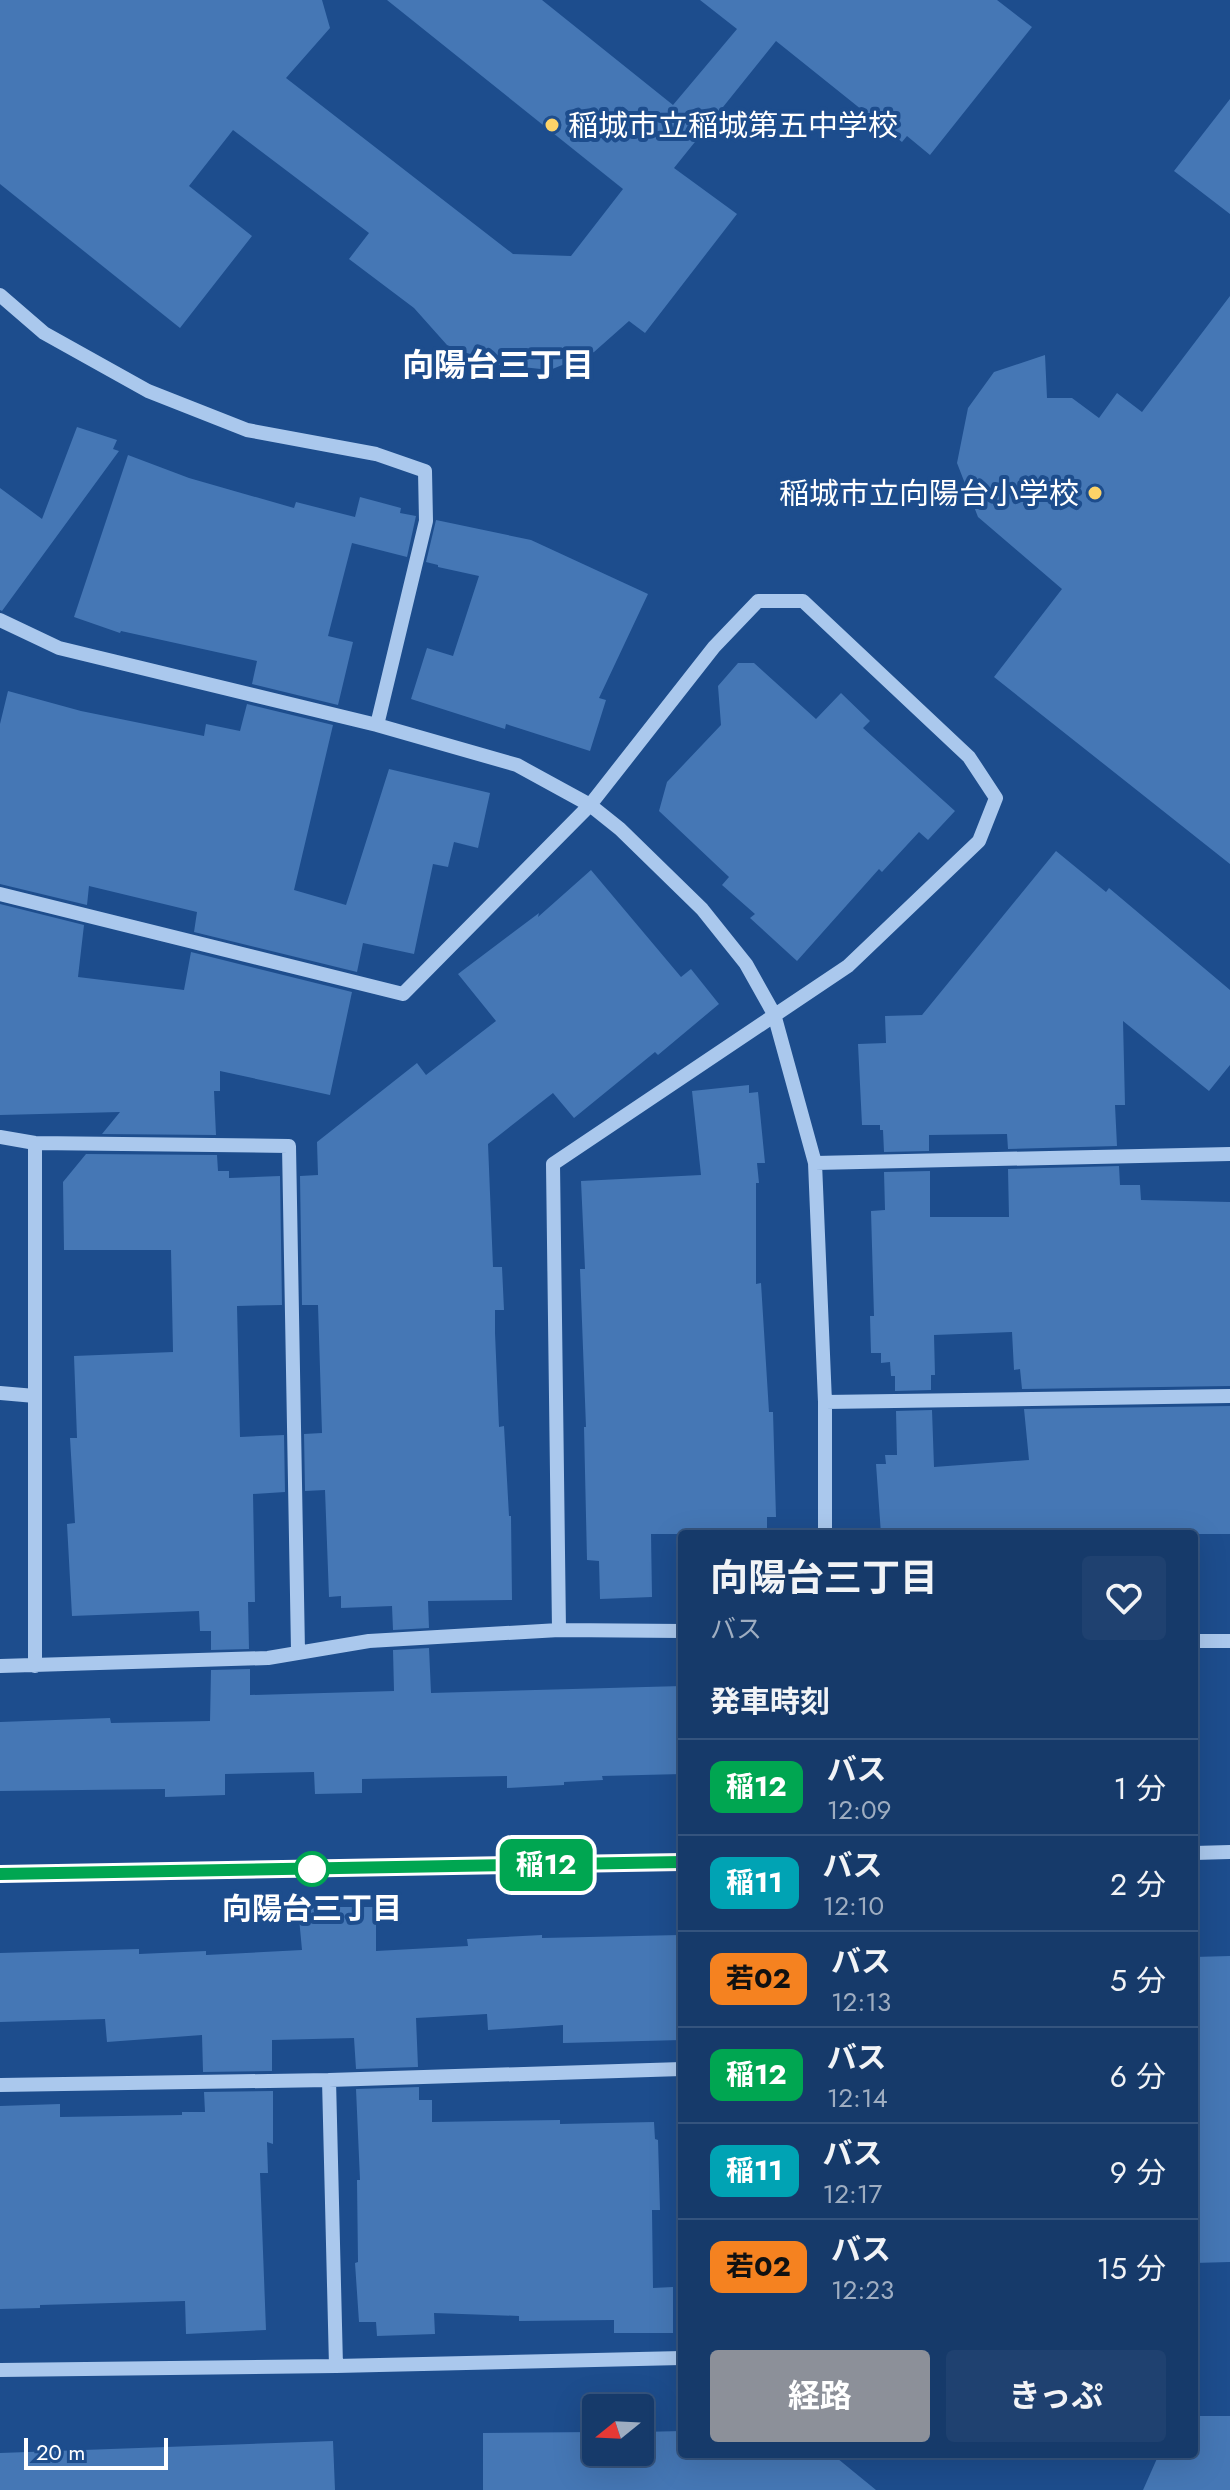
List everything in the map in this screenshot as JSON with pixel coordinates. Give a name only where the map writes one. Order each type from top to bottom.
[{"type":"street","points":[[0,295],[44,333],[148,391],[247,430],[376,454],[425,471],[426,521],[377,725]]},
{"type":"street","points":[[0,894],[403,994],[590,805],[714,647],[758,601],[803,601],[969,757],[996,798],[979,841],[848,966],[553,1164],[559,1630]]},
{"type":"street","points":[[0,620],[59,648],[377,725],[517,765],[590,805],[620,829],[702,909],[746,964],[774,1014],[815,1163],[825,1402],[825,1530]]},
{"type":"street","points":[[0,1137],[35,1143],[289,1146],[298,1651]]},
{"type":"street","points":[[35,1143],[35,1666]]},
{"type":"street","points":[[815,1163],[1230,1154]]},
{"type":"street","points":[[0,1393],[35,1396]]},
{"type":"street","points":[[825,1402],[1230,1396]]},
{"type":"street","points":[[0,1666],[268,1658],[369,1641],[559,1630],[678,1631]]},
{"type":"street","points":[[1198,1641],[1230,1641]]},
{"type":"street","points":[[1198,1853],[1230,1852]]},
{"type":"street","points":[[0,1874],[678,1862]]},
{"type":"street","points":[[0,2085],[329,2080],[678,2069]]},
{"type":"street","points":[[329,2080],[336,2366]]},
{"type":"street","points":[[0,2370],[678,2358]]},
{"type":"building","points":[[0,0],[322,0],[330,28],[286,78],[513,254],[571,256],[623,189],[387,0],[542,0],[673,105],[737,29],[700,0],[997,0],[1032,27],[930,155],[907,136],[902,142],[776,41],[674,168],[737,214],[645,333],[629,321],[594,352],[550,370],[494,364],[447,345],[414,308],[349,259],[369,233],[233,130],[189,186],[252,236],[180,328],[0,184]]},
{"type":"building","points":[[1230,99],[1230,214],[1174,171]]},
{"type":"building","points":[[1230,296],[1230,864],[994,677],[1062,589],[978,517],[957,463],[968,408],[994,372],[1045,355],[1047,398],[1072,398],[1099,418],[1117,393],[1142,412]]},
{"type":"building","points":[[77,427],[117,440],[113,449],[119,451],[2,611],[0,488],[42,519]]},
{"type":"building","points":[[128,455],[189,478],[294,508],[296,502],[355,517],[360,497],[401,508],[400,513],[416,516],[407,557],[352,543],[328,636],[353,642],[338,705],[252,684],[257,661],[120,633],[74,617]]},
{"type":"building","points":[[436,520],[531,540],[648,594],[599,698],[606,700],[590,751],[506,724],[505,729],[411,699],[427,648],[453,656],[479,576],[426,562]]},
{"type":"building","points":[[738,663],[754,663],[816,719],[841,693],[870,721],[863,728],[955,811],[928,840],[919,832],[882,872],[879,869],[797,961],[750,918],[755,914],[722,885],[729,877],[659,811],[667,782],[721,725],[718,686]]},
{"type":"building","points":[[8,691],[81,711],[204,736],[206,724],[240,731],[247,704],[333,725],[294,890],[346,905],[389,769],[490,793],[478,848],[454,842],[448,867],[433,864],[414,954],[363,943],[357,972],[194,932],[197,912],[89,886],[87,905],[0,884],[0,724]]},
{"type":"building","points":[[1056,851],[1106,892],[1109,888],[1230,990],[1230,1065],[1209,1091],[1123,1021],[1125,1105],[1115,1105],[1117,1146],[1008,1149],[1007,1134],[929,1135],[929,1151],[884,1152],[880,1125],[862,1125],[858,1044],[886,1043],[885,1016],[922,1015]]},
{"type":"building","points":[[591,870],[681,977],[691,969],[719,1004],[574,1118],[553,1093],[488,1144],[493,1267],[502,1267],[504,1310],[495,1310],[495,1333],[499,1427],[504,1426],[511,1516],[512,1600],[428,1601],[429,1628],[393,1630],[392,1606],[341,1608],[341,1596],[329,1597],[325,1490],[305,1491],[304,1434],[322,1433],[318,1305],[302,1305],[300,1176],[318,1175],[317,1142],[417,1063],[426,1075],[496,1021],[458,974],[539,913],[538,917]]},
{"type":"building","points":[[0,904],[84,925],[78,977],[184,990],[191,952],[352,992],[330,1095],[220,1071],[220,1091],[214,1091],[216,1135],[102,1134],[120,1112],[0,1115]]},
{"type":"building","points":[[749,1085],[749,1093],[758,1092],[765,1163],[757,1163],[756,1284],[761,1283],[769,1412],[773,1412],[776,1517],[767,1517],[767,1530],[678,1530],[678,1534],[651,1534],[652,1597],[600,1599],[599,1561],[587,1560],[580,1269],[585,1269],[581,1181],[701,1175],[692,1091]]},
{"type":"building","points":[[86,1154],[217,1155],[218,1171],[229,1171],[229,1178],[280,1176],[282,1305],[237,1306],[240,1437],[284,1435],[285,1492],[253,1494],[255,1602],[248,1602],[249,1649],[211,1650],[211,1631],[200,1631],[199,1611],[72,1616],[67,1524],[75,1523],[70,1438],[77,1438],[74,1356],[173,1352],[171,1250],[64,1250],[63,1182]]},
{"type":"building","points":[[1119,1166],[1120,1185],[1140,1185],[1141,1200],[1230,1202],[1230,1386],[1022,1389],[1020,1369],[1014,1370],[1012,1332],[934,1335],[935,1375],[931,1375],[931,1390],[895,1391],[895,1376],[891,1376],[890,1362],[881,1363],[881,1353],[871,1353],[870,1316],[874,1316],[871,1211],[885,1210],[884,1172],[930,1171],[930,1217],[1009,1217],[1008,1169]]},
{"type":"building","points":[[1230,1406],[1230,1534],[1198,1534],[1198,1530],[881,1530],[876,1464],[886,1464],[885,1455],[897,1455],[896,1411],[932,1410],[934,1467],[1029,1460],[1024,1409]]},
{"type":"building","points":[[429,1648],[431,1693],[678,1686],[678,1774],[602,1776],[603,1780],[564,1782],[564,1785],[507,1788],[507,1776],[362,1779],[362,1793],[315,1794],[314,1772],[225,1774],[225,1795],[165,1797],[165,1789],[0,1791],[0,1722],[110,1718],[111,1723],[210,1721],[211,1670],[250,1669],[250,1695],[394,1691],[393,1650]]},
{"type":"building","points":[[298,1907],[376,1907],[376,1951],[468,1946],[467,1939],[542,1935],[542,1938],[678,1935],[678,2040],[563,2043],[563,2025],[488,2030],[487,2014],[416,2018],[418,2067],[356,2069],[354,2038],[272,2040],[272,2071],[203,2072],[202,2035],[107,2042],[105,2019],[0,2022],[0,1953],[139,1949],[139,1954],[206,1951],[206,1955],[302,1950]]},
{"type":"building","points":[[1230,1956],[1230,2262],[1198,2263],[1198,1957]]},
{"type":"building","points":[[419,2087],[419,2100],[432,2100],[432,2122],[654,2122],[655,2139],[658,2140],[660,2210],[652,2210],[653,2288],[673,2287],[673,2333],[614,2333],[614,2320],[519,2321],[519,2316],[434,2313],[435,2334],[377,2336],[376,2322],[359,2322],[355,2263],[358,2262],[357,2180],[360,2180],[356,2089]]},
{"type":"building","points":[[273,2091],[273,2144],[267,2142],[268,2173],[260,2173],[266,2330],[186,2334],[185,2301],[0,2309],[0,2106],[60,2104],[60,2117],[182,2115],[182,2112],[205,2112],[204,2092]]},
{"type":"building","points":[[1198,2416],[1230,2416],[1230,2490],[1143,2490],[1157,2458],[1198,2458]]},
{"type":"building","points":[[678,2431],[678,2458],[837,2458],[876,2490],[483,2490],[483,2433],[582,2432],[582,2466],[654,2466],[654,2432]]},
{"type":"building","points":[[333,2441],[335,2490],[0,2490],[0,2453]]},
{"type":"bus line","name":"稲12","points":[[0,1874],[678,1862]]},
{"type":"place","name":"稲城市立稲城第五中学校","points":[[552,125]]},
{"type":"place","name":"稲城市立向陽台小学校","points":[[1095,493]]},
{"type":"place","name":"向陽台三丁目","points":[[312,1869]]},
{"type":"district","name":"向陽台三丁目","points":[[498,365]]}]
